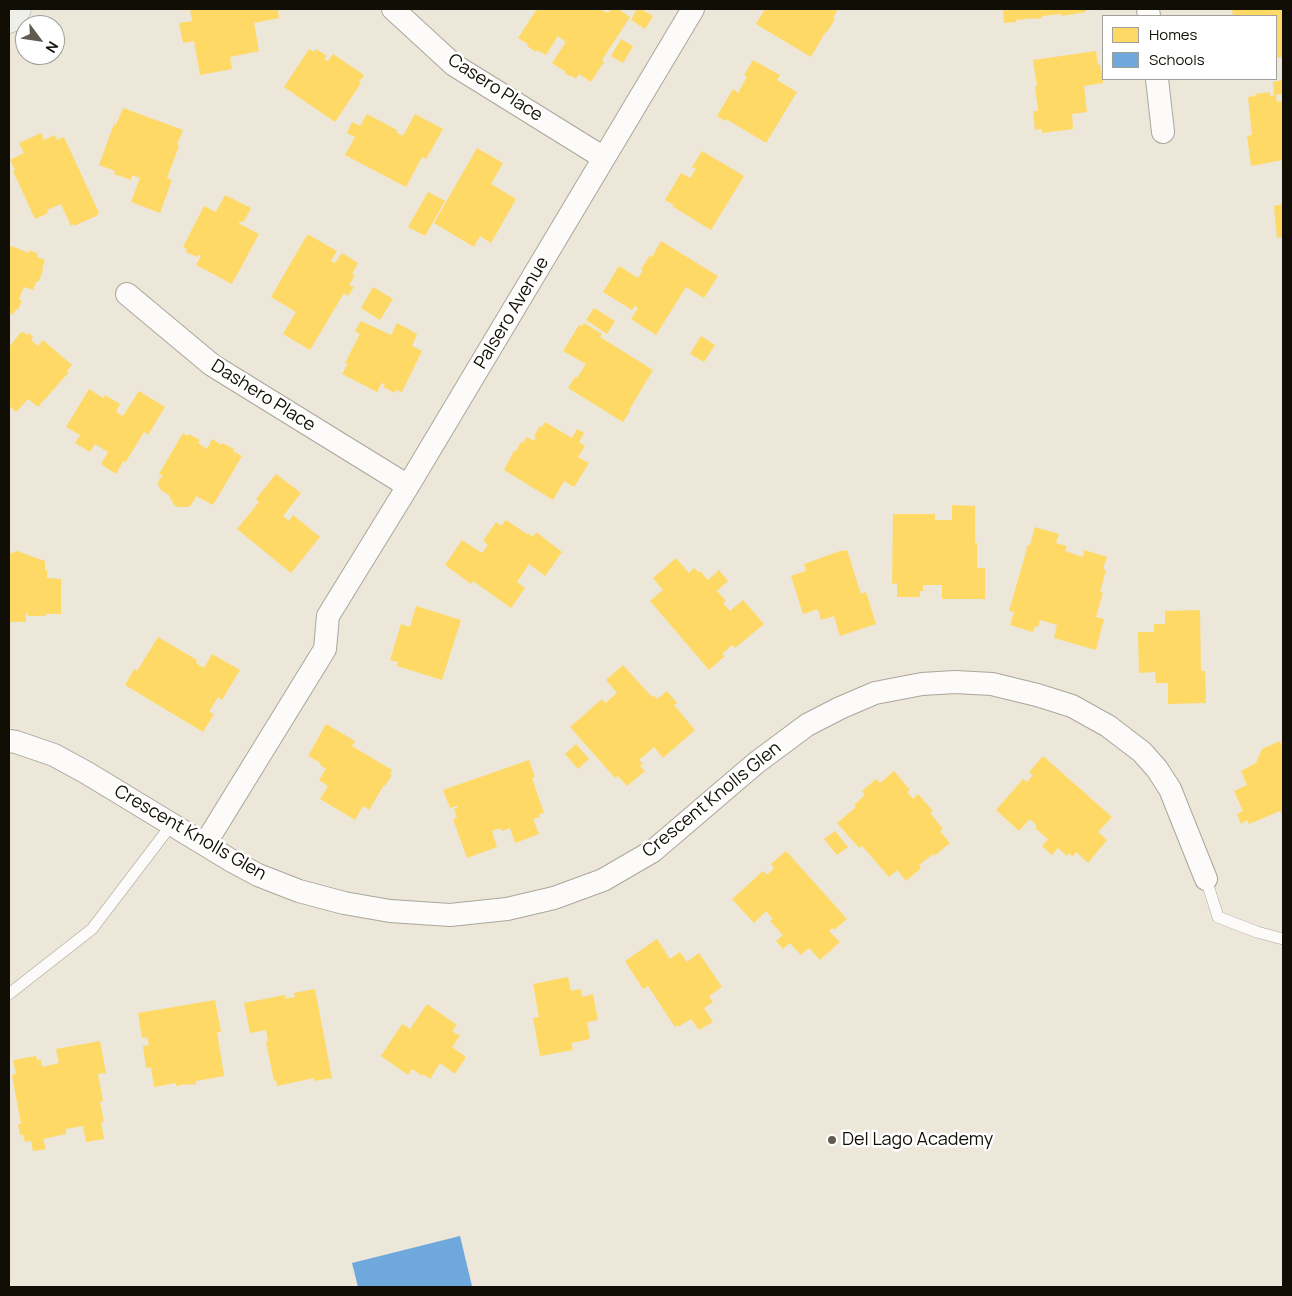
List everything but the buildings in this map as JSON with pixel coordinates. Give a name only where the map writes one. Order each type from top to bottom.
[{"type":"street","points":[[9,20],[17,9]]},
{"type":"street","name":"Casero Place","points":[[393,9],[454,65],[604,158]]},
{"type":"street","name":"Palsero Avenue","points":[[205,844],[325,648],[328,616],[408,486],[693,9]]},
{"type":"street","points":[[1156,80],[1163,132]]},
{"type":"street","name":"Dashero Place","points":[[126,294],[212,365],[408,486]]},
{"type":"street","name":"Crescent Knolls Glen","points":[[9,741],[54,755],[258,875],[300,891],[344,903],[390,911],[450,915],[507,909],[554,898],[603,880],[653,852],[756,763],[807,725],[875,693],[922,684],[955,682],[992,684],[1072,706],[1108,726],[1142,752],[1157,769],[1170,790],[1206,879]]},
{"type":"lane","points":[[9,994],[92,928],[172,824]]},
{"type":"lane","points":[[1206,879],[1218,917],[1257,932],[1283,939]]},
{"type":"place","name":"Del Lago Academy","points":[[832,1140]]}]
